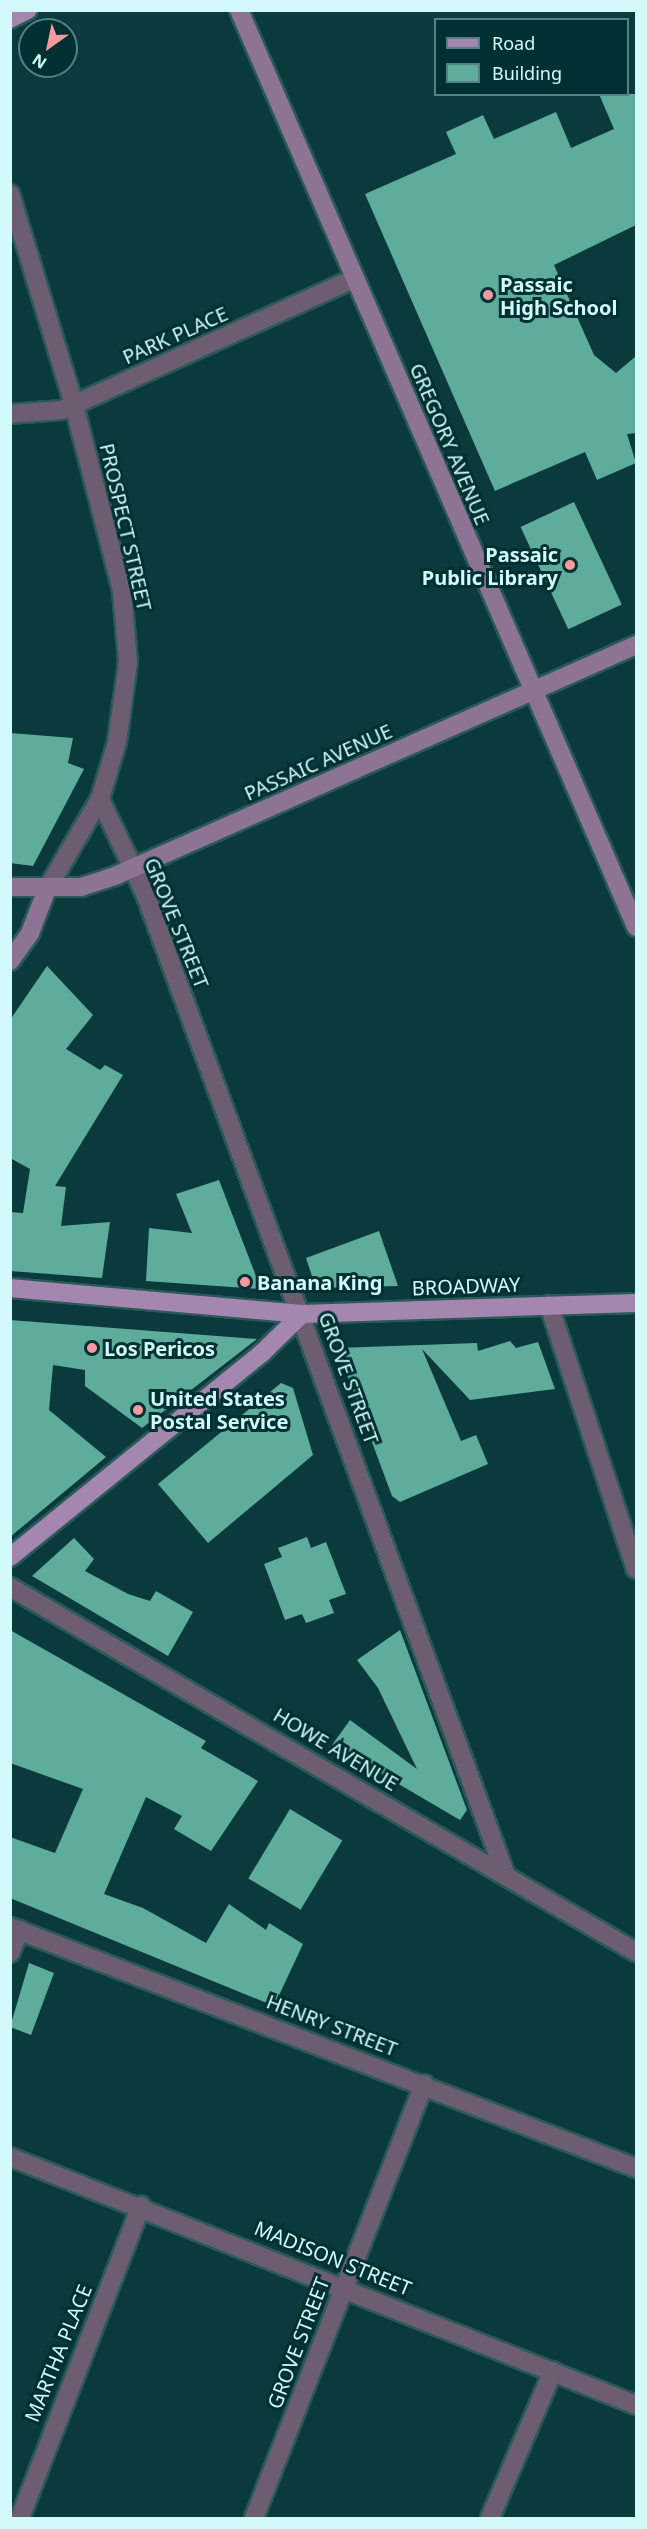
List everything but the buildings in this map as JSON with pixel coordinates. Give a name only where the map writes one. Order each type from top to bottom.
[{"type":"main road","points":[[10,19],[28,10]]},
{"type":"main road","name":"BROADWAY","points":[[10,1287],[302,1314],[636,1303]]},
{"type":"main road","points":[[10,1557],[262,1353],[302,1314]]},
{"type":"street","name":"GREGORY AVENUE","points":[[238,10],[636,927]]},
{"type":"street","name":"PROSPECT STREET","points":[[10,194],[74,405],[126,625],[128,662],[120,719],[100,799],[47,890],[30,933],[10,961]]},
{"type":"street","name":"PARK PLACE","points":[[10,414],[43,414],[74,405],[354,279]]},
{"type":"street","name":"PASSAIC AVENUE","points":[[10,887],[47,890],[81,887],[132,869],[636,645]]},
{"type":"street","name":"GROVE STREET","points":[[100,799],[132,869],[302,1314],[506,1876]]},
{"type":"street","points":[[549,1305],[636,1569]]},
{"type":"street","name":"HOWE AVENUE","points":[[10,1587],[506,1876],[634,1946]]},
{"type":"street","points":[[10,1953],[15,1928]]},
{"type":"street","name":"HENRY STREET","points":[[15,1928],[424,2084],[636,2168]]},
{"type":"street","name":"GROVE STREET","points":[[254,2518],[424,2084]]},
{"type":"street","name":"MADISON STREET","points":[[10,2157],[345,2286],[636,2405]]},
{"type":"street","name":"MARTHA PLACE","points":[[20,2518],[141,2206]]},
{"type":"street","points":[[490,2518],[553,2371]]},
{"type":"place","name":"Passaic High School","points":[[488,295]]},
{"type":"place","name":"Passaic Public Library","points":[[570,565]]},
{"type":"place","name":"Banana King","points":[[245,1282]]},
{"type":"place","name":"Los Pericos","points":[[92,1348]]},
{"type":"place","name":"United States Postal Service","points":[[138,1410]]}]
